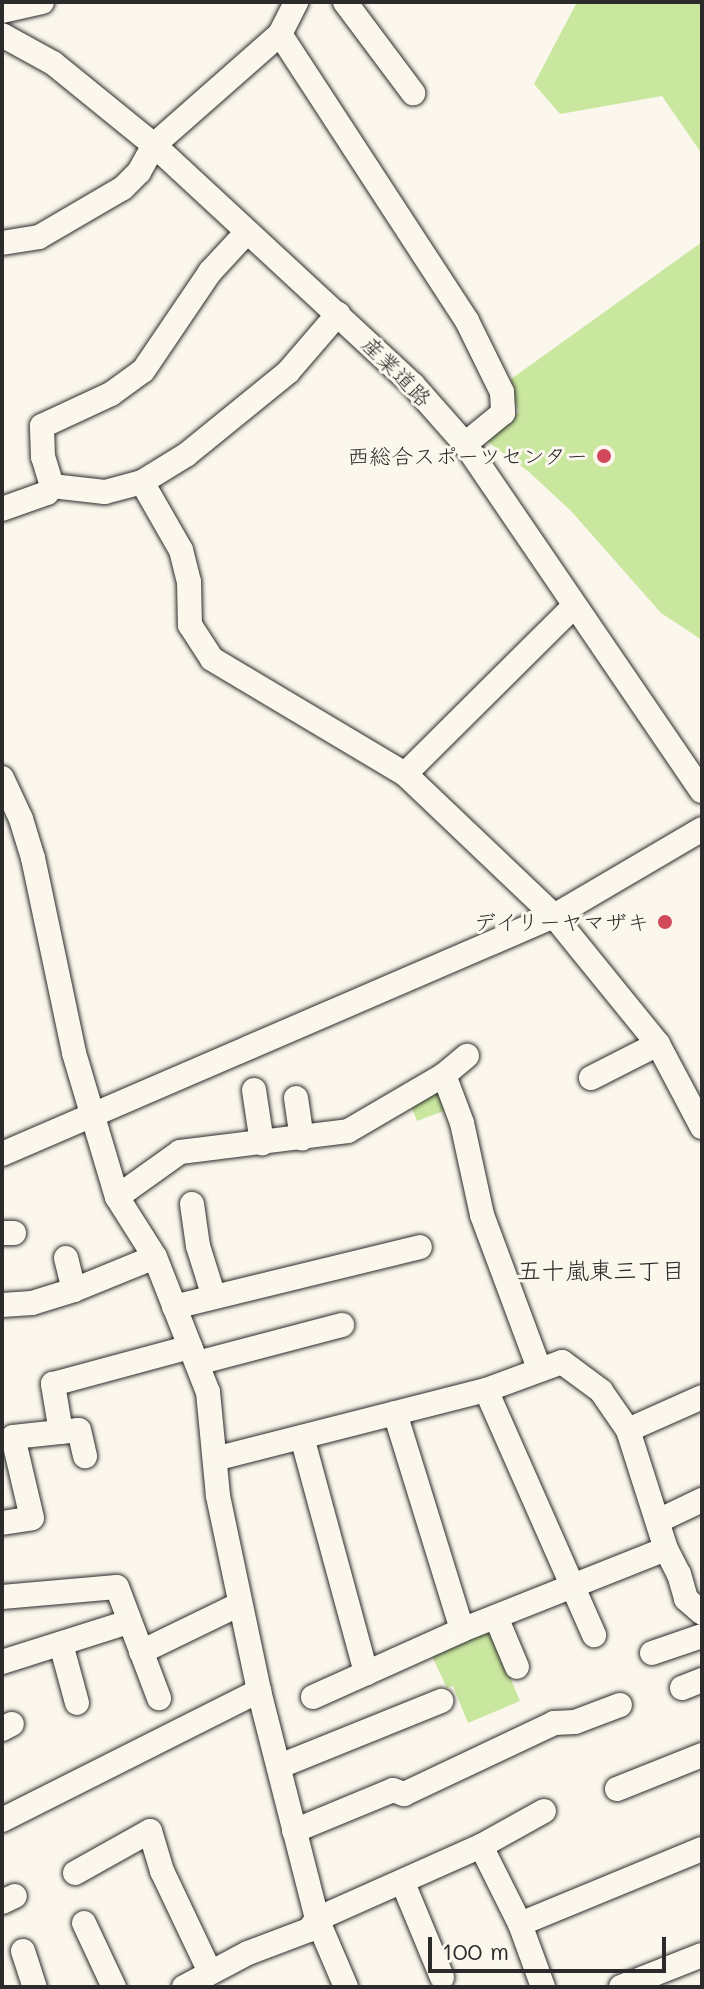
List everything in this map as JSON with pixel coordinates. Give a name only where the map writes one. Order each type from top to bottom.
[{"type":"street","points":[[2,11],[42,2]]},
{"type":"street","points":[[2,243],[39,237],[123,188],[139,172],[154,145],[280,34],[296,2]]},
{"type":"street","points":[[345,2],[413,93]]},
{"type":"street","points":[[280,34],[467,321],[502,392],[503,413],[465,444]]},
{"type":"street","name":"産業道路","points":[[2,35],[53,63],[154,145],[413,385],[465,444],[702,791]]},
{"type":"street","points":[[52,486],[43,457],[42,426],[111,394],[143,371],[210,272],[247,232]]},
{"type":"street","points":[[52,486],[105,492],[142,482],[186,455],[266,391],[288,372],[338,314]]},
{"type":"street","points":[[142,482],[181,550],[189,582],[190,625],[212,659],[405,774],[554,916],[658,1044],[702,1127]]},
{"type":"street","points":[[2,509],[47,493],[52,486]]},
{"type":"street","points":[[405,774],[574,606]]},
{"type":"street","points":[[2,778],[21,819],[33,858],[74,1053],[117,1197],[155,1257],[208,1392],[218,1496],[259,1691],[317,1919],[346,1987]]},
{"type":"street","points":[[2,1154],[554,916],[702,829]]},
{"type":"street","points":[[591,1078],[658,1044]]},
{"type":"street","points":[[117,1197],[180,1152],[348,1131],[444,1075],[467,1056]]},
{"type":"street","points":[[444,1075],[462,1123],[482,1215],[539,1368]]},
{"type":"street","points":[[254,1090],[262,1143]]},
{"type":"street","points":[[296,1098],[302,1139]]},
{"type":"street","points":[[192,1204],[198,1246],[214,1297]]},
{"type":"street","points":[[174,1307],[420,1247]]},
{"type":"street","points":[[2,1305],[32,1303],[74,1290],[155,1257]]},
{"type":"street","points":[[66,1258],[74,1290]]},
{"type":"street","points":[[61,1432],[53,1384],[342,1325]]},
{"type":"street","points":[[215,1459],[486,1390],[562,1362],[601,1391],[628,1430],[666,1549],[679,1574],[686,1599],[702,1613]]},
{"type":"street","points":[[486,1390],[594,1635]]},
{"type":"street","points":[[628,1430],[702,1397]]},
{"type":"street","points":[[395,1413],[462,1630]]},
{"type":"street","points":[[2,1523],[32,1518],[13,1437],[79,1430],[85,1456]]},
{"type":"street","points":[[302,1437],[366,1673]]},
{"type":"street","points":[[658,1521],[702,1500]]},
{"type":"street","points":[[313,1697],[462,1630],[666,1549]]},
{"type":"street","points":[[2,1597],[117,1587],[159,1698]]},
{"type":"street","points":[[141,1652],[240,1604]]},
{"type":"street","points":[[496,1617],[517,1667]]},
{"type":"street","points":[[2,1662],[128,1622]]},
{"type":"street","points":[[652,1653],[702,1636]]},
{"type":"street","points":[[61,1644],[77,1703]]},
{"type":"street","points":[[2,1820],[259,1691]]},
{"type":"street","points":[[280,1766],[441,1701]]},
{"type":"street","points":[[294,1831],[393,1790],[404,1794],[554,1723],[575,1722],[620,1705]]},
{"type":"street","points":[[617,1789],[702,1755]]},
{"type":"street","points":[[184,1987],[210,1972],[309,1930],[317,1919],[481,1846],[544,1811]]},
{"type":"street","points":[[75,1873],[150,1831],[162,1871],[210,1972]]},
{"type":"street","points":[[481,1846],[520,1924],[543,1987]]},
{"type":"street","points":[[520,1924],[702,1849]]},
{"type":"street","points":[[403,1883],[442,1977]]},
{"type":"street","points":[[84,1923],[114,1987]]},
{"type":"street","points":[[23,1951],[35,1987]]},
{"type":"street","points":[[621,1987],[702,1955]]},
{"type":"green space","points":[[577,2],[702,2],[702,154],[662,96],[560,114],[534,84]]},
{"type":"green space","name":"西総合スポーツセンター","points":[[702,242],[702,640],[661,613],[571,511],[529,472],[484,439],[519,412],[512,394],[511,379]]},
{"type":"green space","points":[[432,1084],[449,1109],[417,1121],[408,1098]]},
{"type":"green space","points":[[489,1626],[520,1701],[468,1723],[453,1686],[447,1688],[429,1650]]},
{"type":"place","name":"西総合スポーツセンター","points":[[604,456]]},
{"type":"place","name":"デイリーヤマザキ","points":[[665,922]]},
{"type":"district","name":"五十嵐東三丁目","points":[[601,1270]]}]
